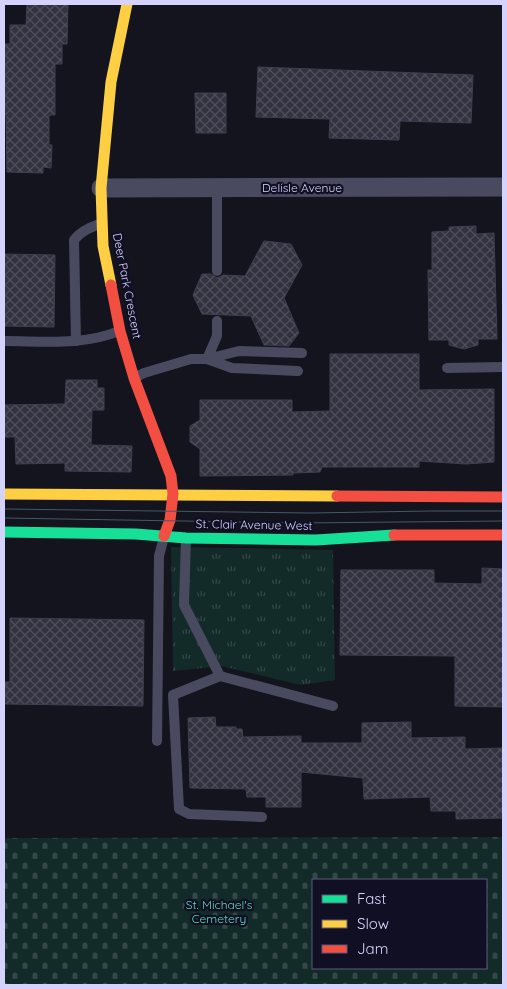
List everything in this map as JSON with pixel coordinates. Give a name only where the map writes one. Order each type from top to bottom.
[{"type":"main road","name":"Deer Park Crescent","points":[[127,4],[111,82],[101,188],[103,246],[120,331],[134,378],[171,476],[173,494],[170,520],[164,536]]},
{"type":"main road","points":[[4,494],[503,497]]},
{"type":"main road","name":"St. Clair Avenue West","points":[[4,532],[316,540],[383,535],[503,535]]},
{"type":"street","name":"Delisle Avenue","points":[[101,188],[503,187]]},
{"type":"lane","points":[[217,188],[217,271]]},
{"type":"lane","points":[[76,341],[74,240],[79,234],[102,223]]},
{"type":"lane","points":[[207,359],[217,336],[217,321]]},
{"type":"lane","points":[[4,341],[76,341],[111,335],[120,331]]},
{"type":"lane","points":[[134,378],[144,373],[191,359],[207,359],[239,351],[302,353]]},
{"type":"lane","points":[[207,359],[232,368],[298,370]]},
{"type":"lane","points":[[446,368],[503,366]]},
{"type":"lane","points":[[157,741],[159,556],[164,536]]},
{"type":"lane","points":[[186,538],[184,605],[220,676]]},
{"type":"lane","points":[[262,817],[189,814],[178,809],[173,694],[220,676],[333,706]]},
{"type":"green space","points":[[171,547],[333,550],[335,680],[301,685],[222,666],[173,671]]},
{"type":"green space","name":"St. Michael's Cemetery","points":[[503,837],[503,985],[4,985],[4,838]]},
{"type":"building","points":[[27,4],[68,4],[67,44],[62,44],[62,64],[55,64],[55,115],[49,115],[49,145],[52,145],[51,168],[43,167],[43,173],[7,172],[6,115],[4,115],[4,44],[10,44],[10,25],[26,25]]},
{"type":"building","points":[[258,67],[473,75],[471,123],[400,121],[399,140],[329,138],[330,119],[256,117]]},
{"type":"building","points":[[195,93],[226,93],[226,133],[196,133]]},
{"type":"building","points":[[476,226],[476,234],[494,233],[497,339],[478,339],[478,345],[464,349],[449,345],[449,340],[429,340],[428,270],[432,270],[432,232],[449,231],[449,227]]},
{"type":"building","points":[[264,241],[291,244],[302,265],[284,298],[299,333],[289,346],[264,345],[251,316],[202,314],[193,295],[202,274],[211,274],[217,278],[223,275],[245,276]]},
{"type":"building","points":[[4,254],[55,255],[54,327],[4,326]]},
{"type":"building","points":[[330,354],[419,354],[419,390],[494,389],[494,462],[466,464],[419,461],[419,467],[322,467],[320,472],[293,473],[293,475],[200,476],[200,449],[190,442],[190,426],[200,420],[200,400],[292,400],[292,412],[330,411]]},
{"type":"building","points":[[66,380],[97,380],[97,388],[104,388],[104,410],[92,410],[91,445],[132,446],[131,472],[65,471],[65,463],[16,464],[15,437],[4,437],[4,405],[65,404]]},
{"type":"building","points":[[482,568],[503,569],[503,707],[455,706],[455,656],[340,655],[341,570],[434,570],[434,583],[482,584]]},
{"type":"building","points":[[10,618],[144,620],[143,706],[4,704],[4,682],[10,682]]},
{"type":"building","points":[[215,717],[216,727],[236,727],[236,729],[242,729],[243,737],[301,736],[301,743],[362,743],[362,723],[411,722],[411,738],[465,737],[465,749],[503,748],[503,818],[456,819],[456,811],[431,811],[430,797],[364,799],[363,778],[301,772],[301,807],[266,807],[266,797],[247,797],[246,789],[190,788],[188,718]]},
{"type":"tram line","points":[[4,509],[310,513],[503,511]]},
{"type":"tram line","points":[[4,518],[299,523],[503,521]]},
{"type":"traffic: fast","points":[[4,532],[316,540],[394,535]]},
{"type":"traffic: slow","points":[[111,285],[103,246],[101,188],[111,82],[127,4]]},
{"type":"traffic: slow","points":[[4,494],[337,496]]},
{"type":"traffic: jam","points":[[111,285],[120,331],[134,378],[171,476],[173,494],[170,520],[164,536]]},
{"type":"traffic: jam","points":[[337,496],[503,497]]},
{"type":"traffic: jam","points":[[394,535],[503,535]]}]
